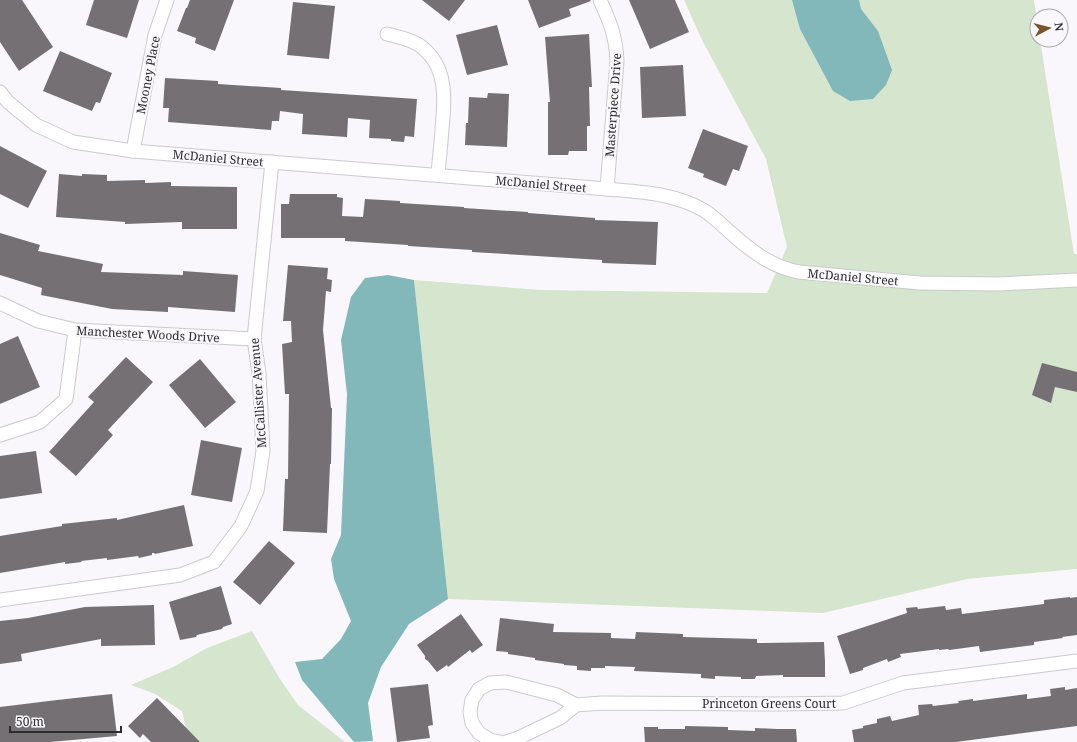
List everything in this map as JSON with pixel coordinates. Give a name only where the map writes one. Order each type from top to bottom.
[{"type":"street","name":"Mooney Place","points":[[133,151],[155,35],[167,0]]},
{"type":"street","name":"Masterpiece Drive","points":[[600,0],[614,32],[618,61],[607,189]]},
{"type":"street","points":[[387,34],[418,44],[427,51],[434,60],[440,73],[444,87],[444,102],[438,175]]},
{"type":"street","name":"McDaniel Street","points":[[0,92],[8,102],[36,125],[73,142],[133,151],[607,189],[652,193],[667,196],[695,206],[706,212],[757,255],[789,270],[817,274],[920,282],[999,284],[1077,280]]},
{"type":"street","name":"McCallister Avenue","points":[[0,600],[180,575],[214,562],[241,526],[258,491],[263,451],[259,373],[254,339],[272,162]]},
{"type":"street","name":"Manchester Woods Drive","points":[[0,303],[38,321],[75,330],[254,339]]},
{"type":"street","points":[[0,436],[40,422],[66,399],[75,330]]},
{"type":"street","name":"Princeton Greens Court","points":[[576,705],[602,703],[843,703],[903,682],[1077,661]]},
{"type":"street","points":[[500,742],[490,740],[479,732],[472,724],[470,712],[472,700],[479,689],[490,683],[506,682],[557,695],[576,705],[560,718],[516,739],[506,742]]},
{"type":"green space","points":[[684,0],[1034,0],[1035,8],[1029,8],[1029,48],[1041,48],[1074,254],[1077,254],[1077,569],[967,579],[823,613],[448,599],[414,280],[541,290],[767,293],[787,247],[766,159],[702,40]]},
{"type":"green space","points":[[252,631],[280,679],[298,705],[345,742],[189,742],[182,711],[155,694],[131,685],[173,667],[207,648]]},
{"type":"water","points":[[792,0],[859,0],[861,9],[878,31],[892,70],[886,85],[873,99],[850,101],[833,91],[800,29]]},
{"type":"water","points":[[388,275],[414,280],[448,599],[409,624],[381,667],[368,703],[373,741],[354,742],[302,680],[295,662],[322,659],[341,639],[351,621],[334,579],[331,559],[341,535],[347,394],[341,340],[351,297],[365,278]]},
{"type":"building","points":[[0,0],[22,0],[53,47],[19,71],[0,42]]},
{"type":"building","points":[[94,0],[139,0],[127,38],[86,25]]},
{"type":"building","points":[[190,0],[234,0],[215,51],[195,43],[196,38],[177,31]]},
{"type":"building","points":[[422,0],[465,0],[449,21]]},
{"type":"building","points":[[528,0],[591,1],[569,9],[571,16],[539,28]]},
{"type":"building","points":[[629,0],[675,0],[689,32],[650,49]]},
{"type":"building","points":[[293,2],[335,6],[329,59],[287,55]]},
{"type":"building","points":[[497,25],[508,65],[467,75],[456,35]]},
{"type":"building","points":[[589,34],[592,87],[589,87],[590,126],[587,126],[587,151],[569,151],[568,155],[548,155],[548,102],[550,102],[545,37]]},
{"type":"building","points":[[60,51],[112,73],[100,103],[96,102],[92,111],[43,91]]},
{"type":"building","points":[[683,65],[686,116],[642,118],[640,67]]},
{"type":"building","points":[[165,78],[218,81],[218,84],[281,88],[281,90],[417,99],[414,137],[405,136],[404,142],[391,141],[391,139],[369,138],[370,120],[348,118],[347,137],[302,134],[303,114],[280,111],[279,121],[272,121],[271,130],[168,122],[169,108],[163,108]]},
{"type":"building","points":[[488,93],[509,94],[507,147],[465,145],[469,97],[487,98]]},
{"type":"building","points":[[703,129],[748,146],[739,171],[733,169],[726,186],[703,177],[704,174],[688,168]]},
{"type":"building","points":[[0,146],[47,171],[28,208],[0,194]]},
{"type":"building","points":[[59,174],[82,176],[82,174],[107,175],[107,181],[145,180],[145,183],[171,182],[171,186],[237,187],[237,229],[182,229],[182,222],[125,224],[125,222],[56,217]]},
{"type":"building","points":[[290,194],[337,194],[337,197],[343,198],[342,216],[363,217],[365,199],[595,218],[595,220],[658,222],[656,265],[602,263],[602,260],[472,252],[472,250],[345,241],[345,238],[281,238],[281,204],[289,204]]},
{"type":"building","points":[[0,233],[40,245],[38,251],[103,264],[101,272],[183,275],[183,271],[238,275],[235,312],[168,307],[168,312],[112,309],[41,295],[42,288],[0,275]]},
{"type":"building","points":[[288,265],[328,268],[327,279],[332,280],[331,292],[326,291],[323,330],[332,408],[331,464],[327,533],[283,531],[285,479],[288,479],[289,394],[285,394],[282,344],[292,342],[291,321],[283,321]]},
{"type":"building","points":[[18,336],[40,387],[0,404],[0,344]]},
{"type":"building","points":[[126,357],[153,382],[108,430],[113,435],[76,476],[49,452],[94,402],[88,397]]},
{"type":"building","points":[[200,359],[236,402],[205,428],[169,385]]},
{"type":"building","points":[[1042,363],[1077,372],[1077,392],[1055,387],[1051,403],[1032,395]]},
{"type":"building","points":[[201,440],[242,448],[232,502],[191,495]]},
{"type":"building","points":[[36,451],[42,493],[0,499],[0,456]]},
{"type":"building","points":[[184,505],[193,546],[155,554],[152,553],[152,555],[139,558],[138,556],[107,560],[107,558],[65,564],[65,562],[0,573],[0,536],[62,526],[62,524],[117,518],[117,520]]},
{"type":"building","points":[[269,541],[295,563],[260,605],[233,582]]},
{"type":"building","points":[[221,586],[232,624],[223,627],[222,629],[197,635],[196,637],[180,640],[169,602]]},
{"type":"building","points":[[1077,597],[1077,635],[1034,642],[1034,645],[980,652],[979,646],[900,654],[901,657],[888,662],[887,659],[850,674],[837,636],[907,613],[906,608],[917,607],[918,609],[945,606],[946,610],[961,608],[962,614],[1044,604],[1044,600]]},
{"type":"building","points":[[154,605],[155,645],[101,646],[101,639],[21,654],[22,661],[0,664],[0,621],[28,618],[85,607]]},
{"type":"building","points":[[461,614],[483,645],[472,653],[470,650],[448,667],[447,665],[437,672],[425,659],[425,656],[417,645]]},
{"type":"building","points":[[500,618],[554,624],[553,632],[611,633],[611,638],[635,639],[636,632],[683,634],[683,637],[757,639],[757,643],[824,642],[825,677],[783,677],[783,675],[756,676],[755,679],[741,679],[741,677],[715,676],[715,679],[701,678],[701,674],[634,671],[635,667],[605,666],[605,668],[591,668],[591,671],[577,670],[577,666],[535,660],[535,658],[496,651]]},
{"type":"building","points":[[428,684],[433,725],[428,726],[430,738],[397,742],[390,688]]},
{"type":"building","points":[[1065,687],[1065,690],[1077,688],[1077,726],[956,742],[854,742],[852,730],[877,723],[877,719],[890,716],[892,721],[919,715],[918,705],[932,704],[933,706],[959,703],[958,701],[973,699],[973,701],[1027,694],[1027,699],[1051,696],[1050,689]]},
{"type":"building","points":[[112,694],[117,736],[50,742],[0,742],[0,707]]},
{"type":"building","points":[[157,698],[200,742],[151,742],[143,734],[140,738],[128,726]]},
{"type":"building","points":[[685,726],[728,727],[728,730],[755,731],[755,728],[796,729],[797,742],[645,742],[644,727],[658,727],[658,729],[685,729]]}]
